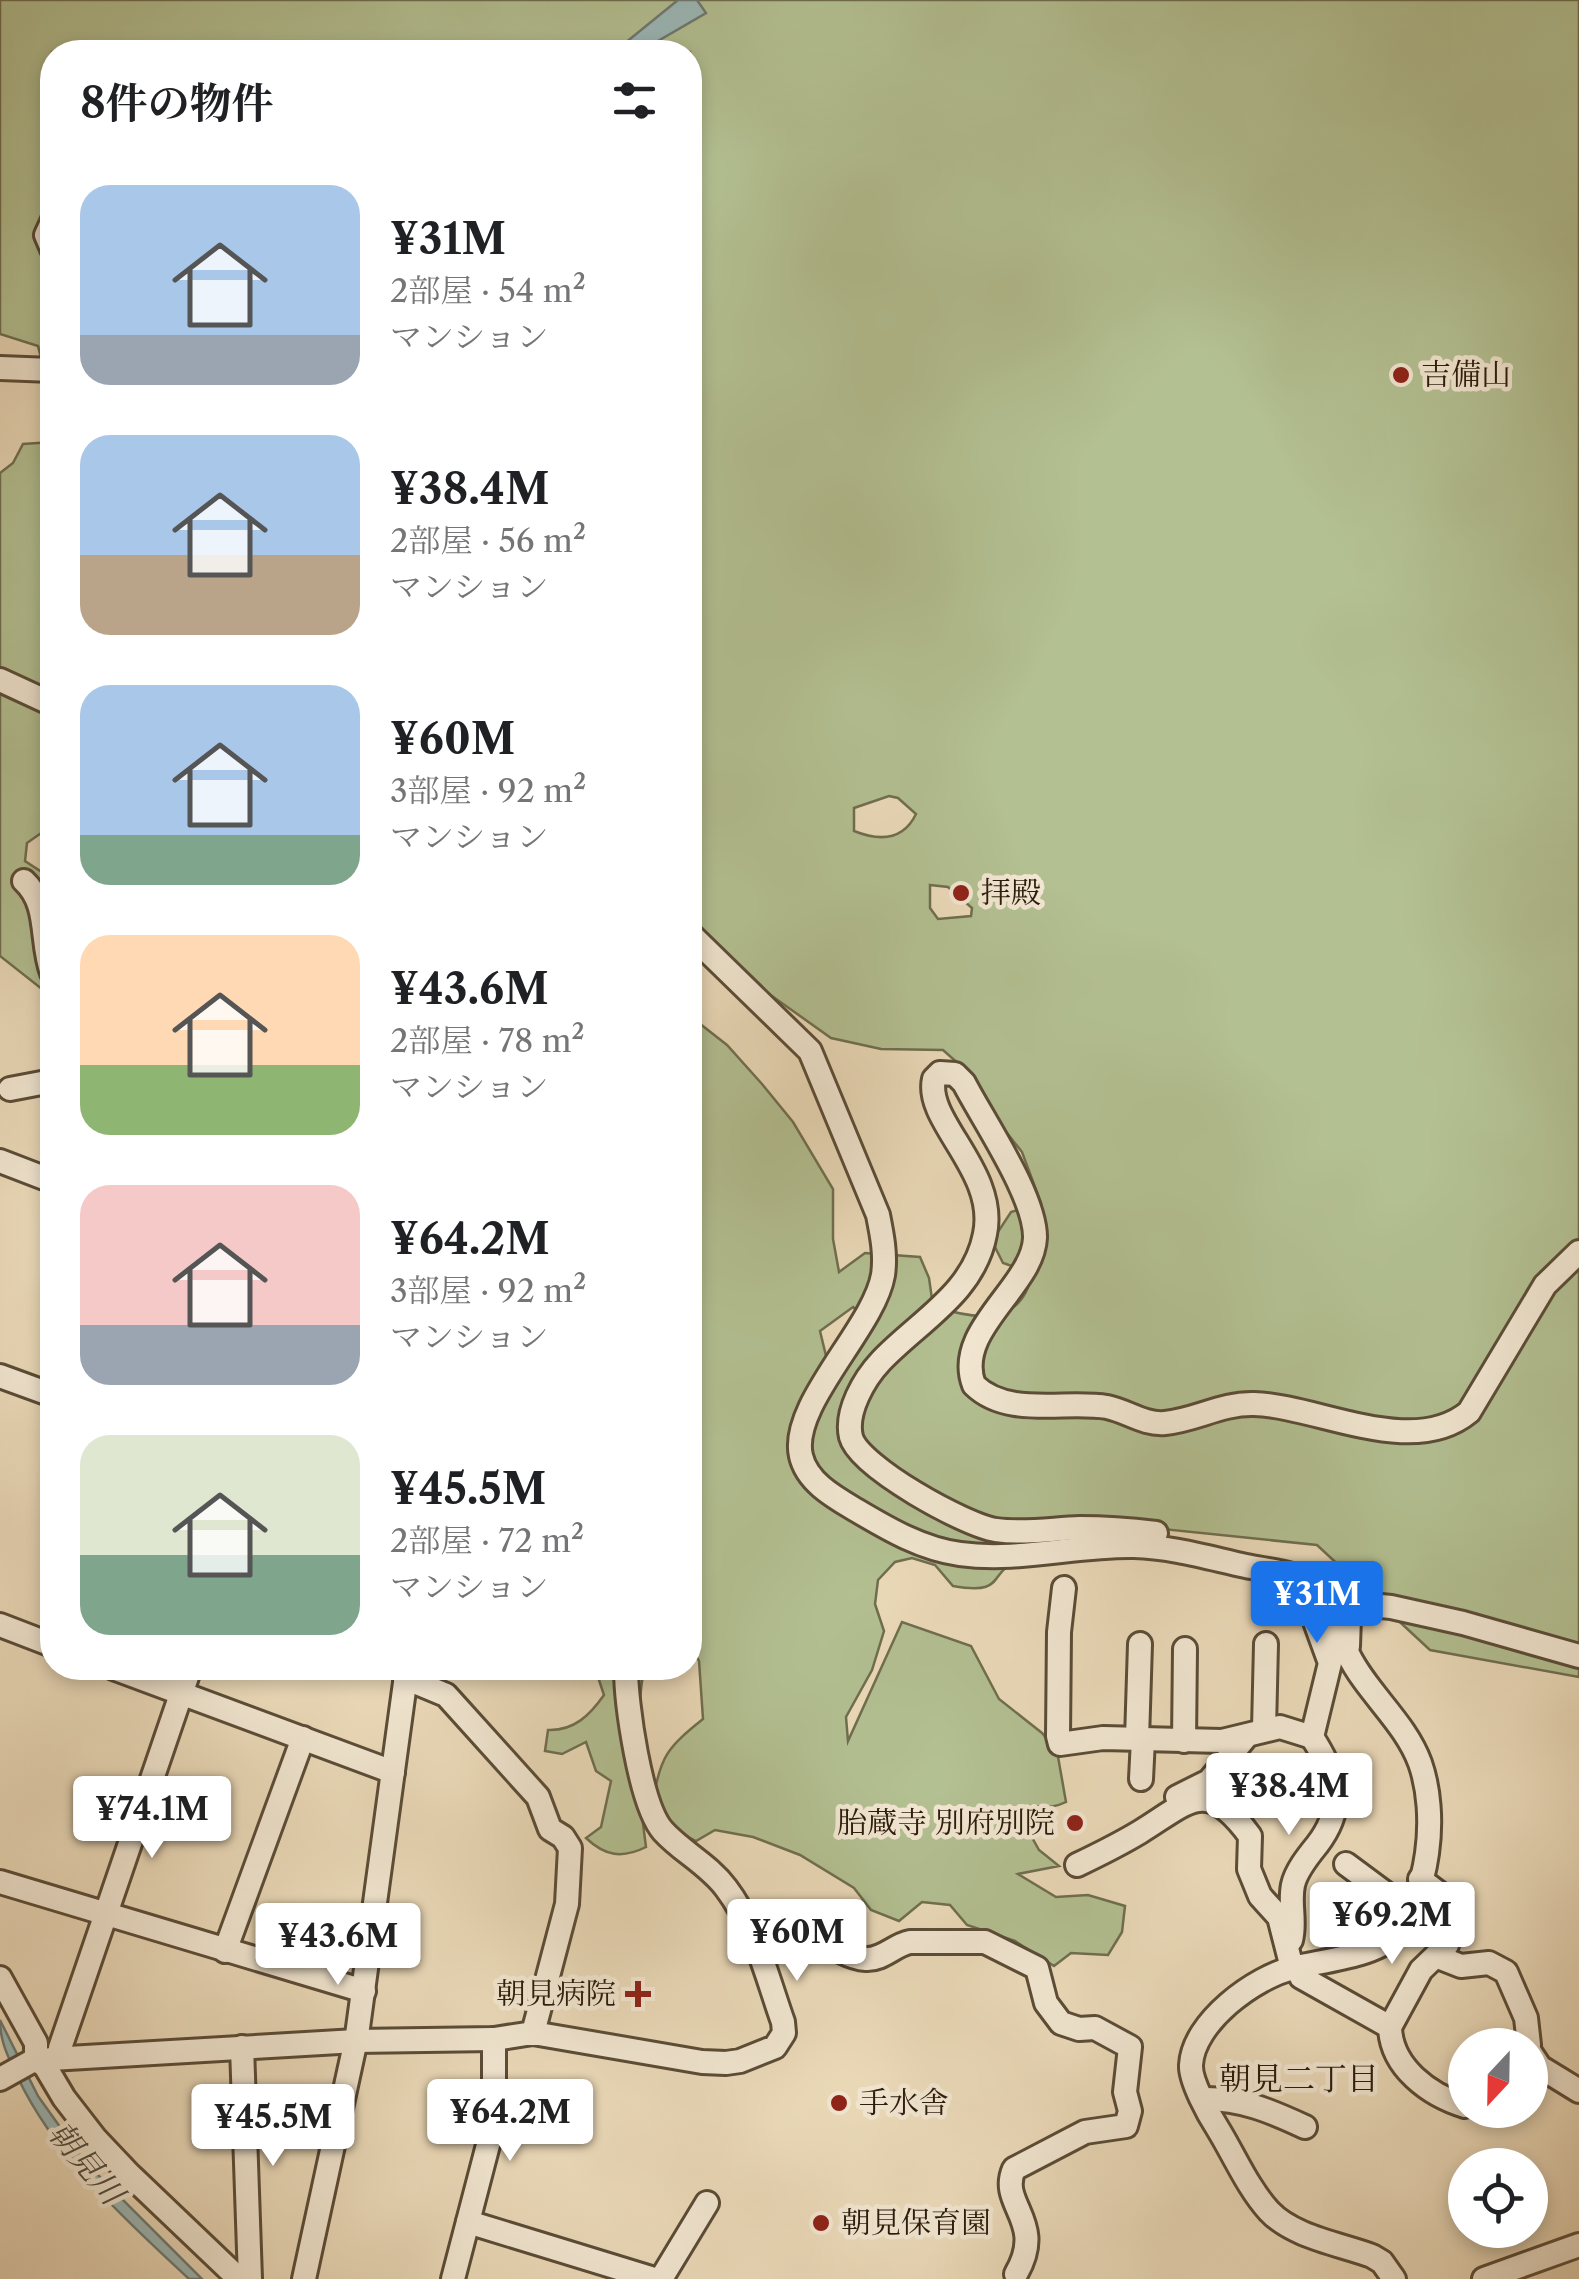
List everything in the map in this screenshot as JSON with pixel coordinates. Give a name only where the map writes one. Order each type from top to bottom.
[{"type":"street","points":[[0,368],[40,370]]},
{"type":"street","points":[[0,680],[40,698]]},
{"type":"street","points":[[24,881],[40,906]]},
{"type":"street","points":[[702,946],[810,1050],[878,1215],[883,1240],[882,1280],[865,1317],[816,1399],[801,1435],[801,1456],[819,1484],[904,1536],[953,1553],[1014,1556],[1134,1546],[1186,1552],[1286,1573],[1320,1590],[1348,1655],[1417,1755],[1427,1782],[1430,1839],[1408,1910],[1388,1942],[1368,1950],[1292,1960],[1213,2018],[1200,2038],[1190,2066],[1202,2098],[1269,2211],[1291,2228],[1372,2256],[1382,2262],[1394,2279]]},
{"type":"street","points":[[1286,1573],[1273,1561],[1251,1553],[1155,1533],[1082,1528],[1012,1532],[981,1527],[915,1492],[852,1442],[851,1422],[867,1379],[886,1356],[960,1288],[974,1266],[986,1234],[982,1188],[934,1098],[934,1079],[946,1071],[964,1083],[1012,1172],[1034,1228],[1029,1258],[986,1325],[971,1361],[974,1385],[993,1398],[1052,1406],[1108,1407],[1158,1424],[1218,1408],[1256,1404],[1288,1407],[1372,1428],[1410,1430],[1439,1426],[1469,1412],[1545,1285],[1579,1252]]},
{"type":"street","points":[[10,1089],[40,1083]]},
{"type":"street","points":[[0,1160],[40,1176]]},
{"type":"street","points":[[0,1376],[40,1391]]},
{"type":"street","points":[[1292,1960],[1293,1885],[1327,1831],[1337,1804],[1336,1788],[1312,1736],[1330,1662],[1306,1597],[1309,1584]]},
{"type":"street","points":[[1064,1588],[1060,1744],[1103,1738],[1184,1741],[1254,1734],[1280,1727],[1312,1736]]},
{"type":"street","points":[[1348,1655],[1349,1618],[1356,1610],[1372,1605],[1463,1623],[1579,1656]]},
{"type":"street","points":[[0,1625],[40,1640]]},
{"type":"street","points":[[1140,1644],[1141,1779]]},
{"type":"street","points":[[1173,1809],[1181,1793],[1209,1782],[1254,1734],[1266,1644]]},
{"type":"street","points":[[1184,1741],[1185,1649]]},
{"type":"street","points":[[146,1680],[393,1772]]},
{"type":"street","points":[[52,2058],[106,1916],[186,1680]]},
{"type":"street","points":[[303,2279],[356,2041],[405,1680]]},
{"type":"street","points":[[419,1680],[446,1695],[538,1796],[550,1829],[563,1837],[570,1848],[568,1904],[533,2033]]},
{"type":"street","points":[[0,2079],[52,2058],[356,2041],[494,2039],[533,2033],[702,2062],[740,2061],[775,2046],[784,2033],[783,2022],[746,1923],[727,1888],[656,1822],[642,1780],[627,1680]]},
{"type":"street","points":[[225,1952],[303,1738]]},
{"type":"street","points":[[1077,1865],[1140,1832],[1191,1799],[1212,1801],[1242,1825],[1252,1844],[1249,1869],[1260,1896],[1279,1916],[1301,1977],[1390,2026]]},
{"type":"street","points":[[1346,1864],[1408,1910]]},
{"type":"street","points":[[1420,1880],[1456,1906],[1447,1945],[1421,1970],[1390,2026],[1390,2042],[1406,2070],[1448,2099]]},
{"type":"street","points":[[0,1882],[364,1992]]},
{"type":"street","points":[[746,1923],[771,1916],[781,1919],[832,1948],[868,1960],[910,1942],[984,1942],[1037,1968],[1046,2003],[1061,2023],[1070,2028],[1094,2028],[1130,2047],[1125,2092],[1130,2112],[1126,2126],[1084,2132],[1014,2168],[1010,2183],[1028,2237],[1028,2248],[1016,2274]]},
{"type":"street","points":[[1438,1957],[1461,1966],[1489,1964],[1506,1972],[1527,2028]]},
{"type":"street","points":[[0,1977],[36,2042],[52,2058],[64,2098],[107,2150],[239,2279]]},
{"type":"street","points":[[452,2279],[494,2122],[494,2039]]},
{"type":"street","points":[[242,2047],[250,2279]]},
{"type":"street","points":[[1548,2072],[1579,2092]]},
{"type":"street","points":[[1202,2098],[1252,2104],[1305,2127]]},
{"type":"street","points":[[468,2222],[658,2279],[707,2203]]},
{"type":"street","points":[[1484,2279],[1579,2245]]},
{"type":"green space","points":[[0,0],[1579,0],[1579,1677],[1430,1650],[1317,1545],[1134,1526],[1115,1548],[1096,1558],[1021,1561],[1010,1565],[983,1588],[953,1586],[935,1565],[912,1558],[895,1562],[878,1580],[875,1604],[884,1631],[872,1670],[846,1717],[848,1741],[902,1622],[971,1646],[999,1699],[1042,1733],[1057,1751],[1066,1802],[1052,1807],[1016,1809],[1039,1850],[1059,1866],[1018,1874],[1056,1897],[1088,1895],[1125,1906],[1122,1932],[1108,1955],[1071,1953],[1054,1966],[1015,1941],[967,1925],[950,1905],[922,1902],[899,1921],[871,1910],[854,1888],[800,1855],[753,1837],[715,1830],[696,1841],[669,1827],[653,1801],[659,1773],[674,1745],[703,1719],[702,1025],[727,1045],[793,1122],[833,1189],[833,1239],[839,1272],[865,1253],[920,1257],[929,1278],[933,1306],[980,1316],[1007,1311],[1027,1290],[1032,1273],[1003,1263],[992,1241],[1011,1212],[1041,1203],[1022,1152],[989,1110],[968,1072],[943,1050],[881,1049],[831,1038],[741,974],[702,933],[702,40],[40,40],[40,354],[38,346],[0,334]],"holes":[[[889,796],[898,798],[916,814],[904,829],[881,837],[854,831],[854,808]],[[930,885],[948,887],[972,908],[971,916],[938,919],[930,908]],[[853,1307],[870,1323],[828,1364],[820,1331]]]},
{"type":"green space","points":[[40,443],[40,834],[27,843],[25,861],[40,871],[40,988],[0,956],[0,473],[13,463],[23,444]]},
{"type":"green space","points":[[599,1680],[643,1680],[638,1758],[646,1847],[629,1853],[607,1852],[586,1838],[601,1827],[611,1781],[596,1771],[586,1742],[562,1754],[545,1751],[548,1730],[566,1728],[580,1720],[604,1695]]},
{"type":"water","points":[[678,0],[697,0],[706,13],[660,40],[629,40]]},
{"type":"water","name":"朝見川","points":[[0,2020],[38,2096],[85,2162],[202,2279],[189,2279],[72,2161],[18,2078],[3,2043]]},
{"type":"place","name":"吉備山","points":[[1401,375]]},
{"type":"place","name":"拝殿","points":[[961,893]]},
{"type":"place","name":"胎蔵寺 別府別院","points":[[1075,1823]]},
{"type":"place","name":"朝見病院","points":[[638,1994]]},
{"type":"place","name":"手水舎","points":[[839,2103]]},
{"type":"place","name":"朝見保育園","points":[[821,2223]]},
{"type":"district","name":"朝見二丁目","points":[[1299,2079]]}]
